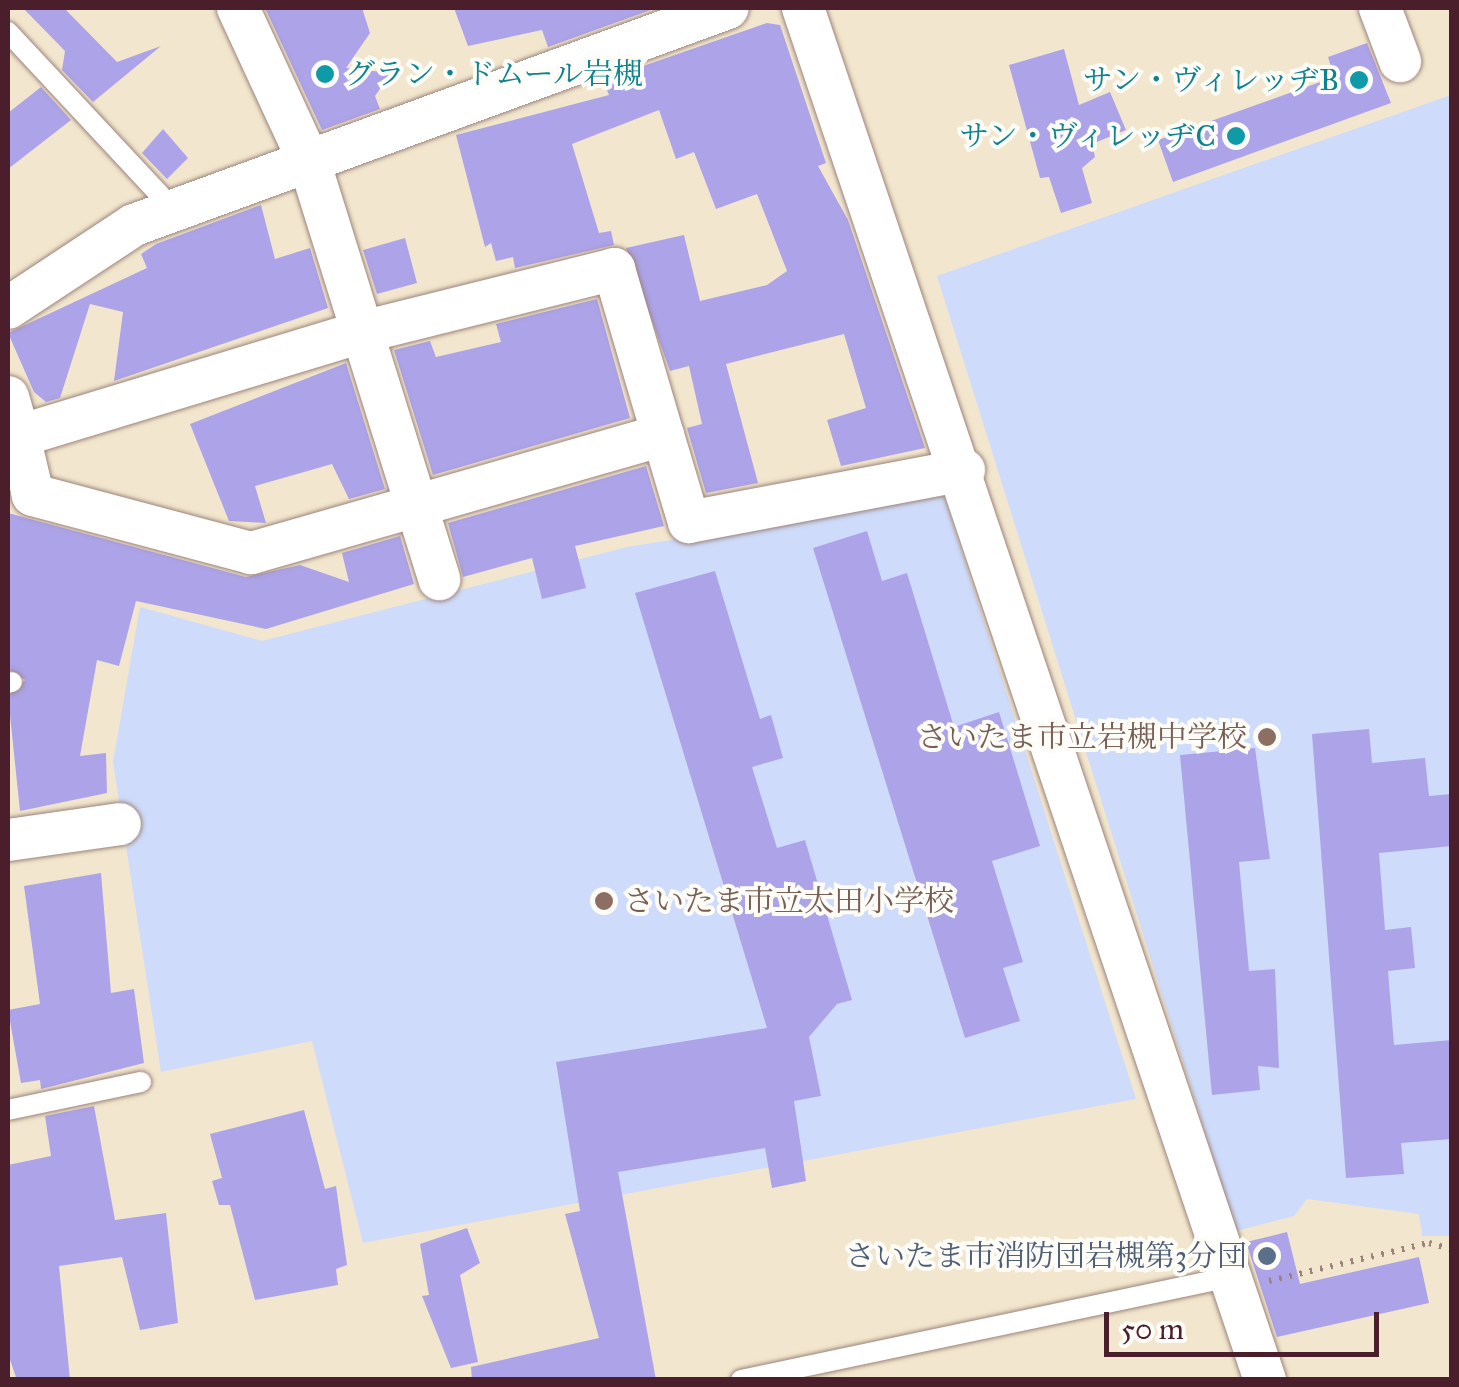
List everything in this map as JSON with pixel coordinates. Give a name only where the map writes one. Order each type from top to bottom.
[{"type":"street","points":[[238,8],[310,164],[439,579]]},
{"type":"street","points":[[8,308],[134,226],[728,8]]},
{"type":"street","points":[[803,8],[964,470],[1265,1380]]},
{"type":"street","points":[[1380,8],[1400,62]]},
{"type":"street","points":[[664,435],[252,553],[33,495],[13,416],[614,269],[664,435],[689,522],[964,470]]},
{"type":"street","points":[[8,840],[120,824]]},
{"type":"lane","points":[[8,32],[175,211]]},
{"type":"lane","points":[[8,1110],[141,1082]]},
{"type":"lane","points":[[741,1380],[1231,1283]]},
{"type":"path","points":[[1231,1283],[1429,1244],[1452,1249]]},
{"type":"shaded area","name":"さいたま市立岩槻中学校","points":[[1451,95],[1451,1236],[1422,1236],[1419,1214],[1307,1199],[1294,1216],[1236,1231],[937,276]]},
{"type":"shaded area","name":"さいたま市立太田小学校","points":[[944,496],[1136,1099],[363,1243],[312,1041],[161,1072],[113,762],[140,607],[262,641],[627,547]]},
{"type":"building","points":[[23,8],[64,8],[117,62],[161,46],[93,102],[62,70],[65,51]]},
{"type":"building","name":"グラン・ドムール岩槻","points":[[265,8],[362,8],[370,33],[346,68],[391,73],[375,96],[380,109],[322,130]]},
{"type":"building","points":[[454,8],[656,8],[548,47],[542,30],[468,46]]},
{"type":"building","points":[[767,23],[780,25],[826,163],[818,166],[848,220],[925,448],[841,466],[827,420],[866,408],[844,334],[726,364],[758,483],[706,493],[687,428],[702,424],[689,366],[670,371],[626,248],[684,235],[700,301],[767,285],[787,271],[757,194],[716,209],[694,152],[676,159],[659,110],[572,144],[599,233],[611,231],[614,245],[515,268],[513,257],[496,261],[491,243],[485,247],[456,135],[609,95],[603,80]]},
{"type":"building","points":[[1367,43],[1391,103],[1173,182],[1158,140],[1334,77],[1328,57]]},
{"type":"building","points":[[1064,49],[1079,105],[1110,92],[1126,130],[1092,144],[1095,157],[1082,168],[1092,203],[1061,213],[1049,177],[1040,178],[1009,65]]},
{"type":"building","points":[[41,87],[71,120],[8,169],[8,113]]},
{"type":"building","points":[[163,129],[188,158],[167,179],[142,153]]},
{"type":"building","points":[[261,205],[275,259],[310,248],[328,308],[114,381],[123,312],[90,304],[60,398],[46,402],[34,392],[8,333],[147,268],[141,254],[156,244]]},
{"type":"building","points":[[405,238],[417,283],[377,294],[363,250]]},
{"type":"building","points":[[597,299],[630,418],[433,475],[394,350],[430,341],[436,357],[501,342],[496,324]]},
{"type":"building","points":[[346,363],[385,489],[349,499],[332,464],[255,486],[266,523],[229,521],[190,424]]},
{"type":"building","points":[[646,466],[664,526],[575,546],[586,588],[542,599],[532,558],[463,577],[448,523]]},
{"type":"building","points":[[8,513],[246,577],[300,565],[349,582],[342,553],[400,536],[414,584],[266,629],[136,601],[119,666],[97,660],[80,756],[106,753],[107,793],[20,811],[8,696],[25,680],[8,669]]},
{"type":"building","points":[[867,531],[882,581],[907,573],[954,727],[999,712],[1040,846],[992,861],[1023,962],[1003,968],[1020,1021],[965,1038],[813,548]]},
{"type":"building","points":[[715,571],[760,719],[771,715],[783,758],[752,767],[777,848],[805,840],[852,1000],[837,1004],[809,1037],[821,1096],[794,1101],[806,1181],[772,1188],[765,1148],[618,1172],[656,1380],[472,1380],[471,1367],[599,1338],[565,1214],[580,1211],[556,1062],[767,1028],[635,593]]},
{"type":"building","points":[[1369,729],[1372,763],[1425,758],[1429,796],[1452,794],[1452,846],[1379,853],[1385,930],[1411,927],[1415,968],[1388,971],[1394,1045],[1452,1040],[1452,1139],[1401,1143],[1404,1174],[1346,1178],[1312,734]]},
{"type":"building","points":[[1255,748],[1270,859],[1239,862],[1249,971],[1275,969],[1279,1068],[1258,1066],[1260,1090],[1212,1095],[1180,755]]},
{"type":"building","points":[[101,873],[111,993],[134,989],[144,1063],[41,1089],[40,1080],[21,1083],[8,1010],[40,1004],[24,886]]},
{"type":"building","points":[[94,1106],[115,1220],[166,1213],[178,1323],[140,1330],[122,1257],[59,1266],[70,1380],[17,1380],[8,1354],[8,1165],[51,1156],[45,1116]]},
{"type":"building","points":[[304,1110],[325,1189],[336,1186],[347,1265],[336,1269],[338,1285],[255,1300],[230,1205],[219,1205],[212,1181],[222,1178],[210,1134]]},
{"type":"building","points":[[467,1228],[480,1263],[460,1275],[478,1362],[451,1368],[422,1296],[429,1295],[420,1244]]},
{"type":"building","points":[[1287,1232],[1300,1284],[1419,1257],[1429,1303],[1277,1337],[1246,1242]]},
{"type":"place","name":"グラン・ドムール岩槻","points":[[325,74]]},
{"type":"place","name":"サン・ヴィレッヂB","points":[[1359,80]]},
{"type":"place","name":"サン・ヴィレッヂC","points":[[1236,136]]},
{"type":"place","name":"さいたま市立岩槻中学校","points":[[1267,737]]},
{"type":"place","name":"さいたま市立太田小学校","points":[[604,901]]},
{"type":"place","name":"さいたま市消防団岩槻第3分団","points":[[1267,1256]]}]
